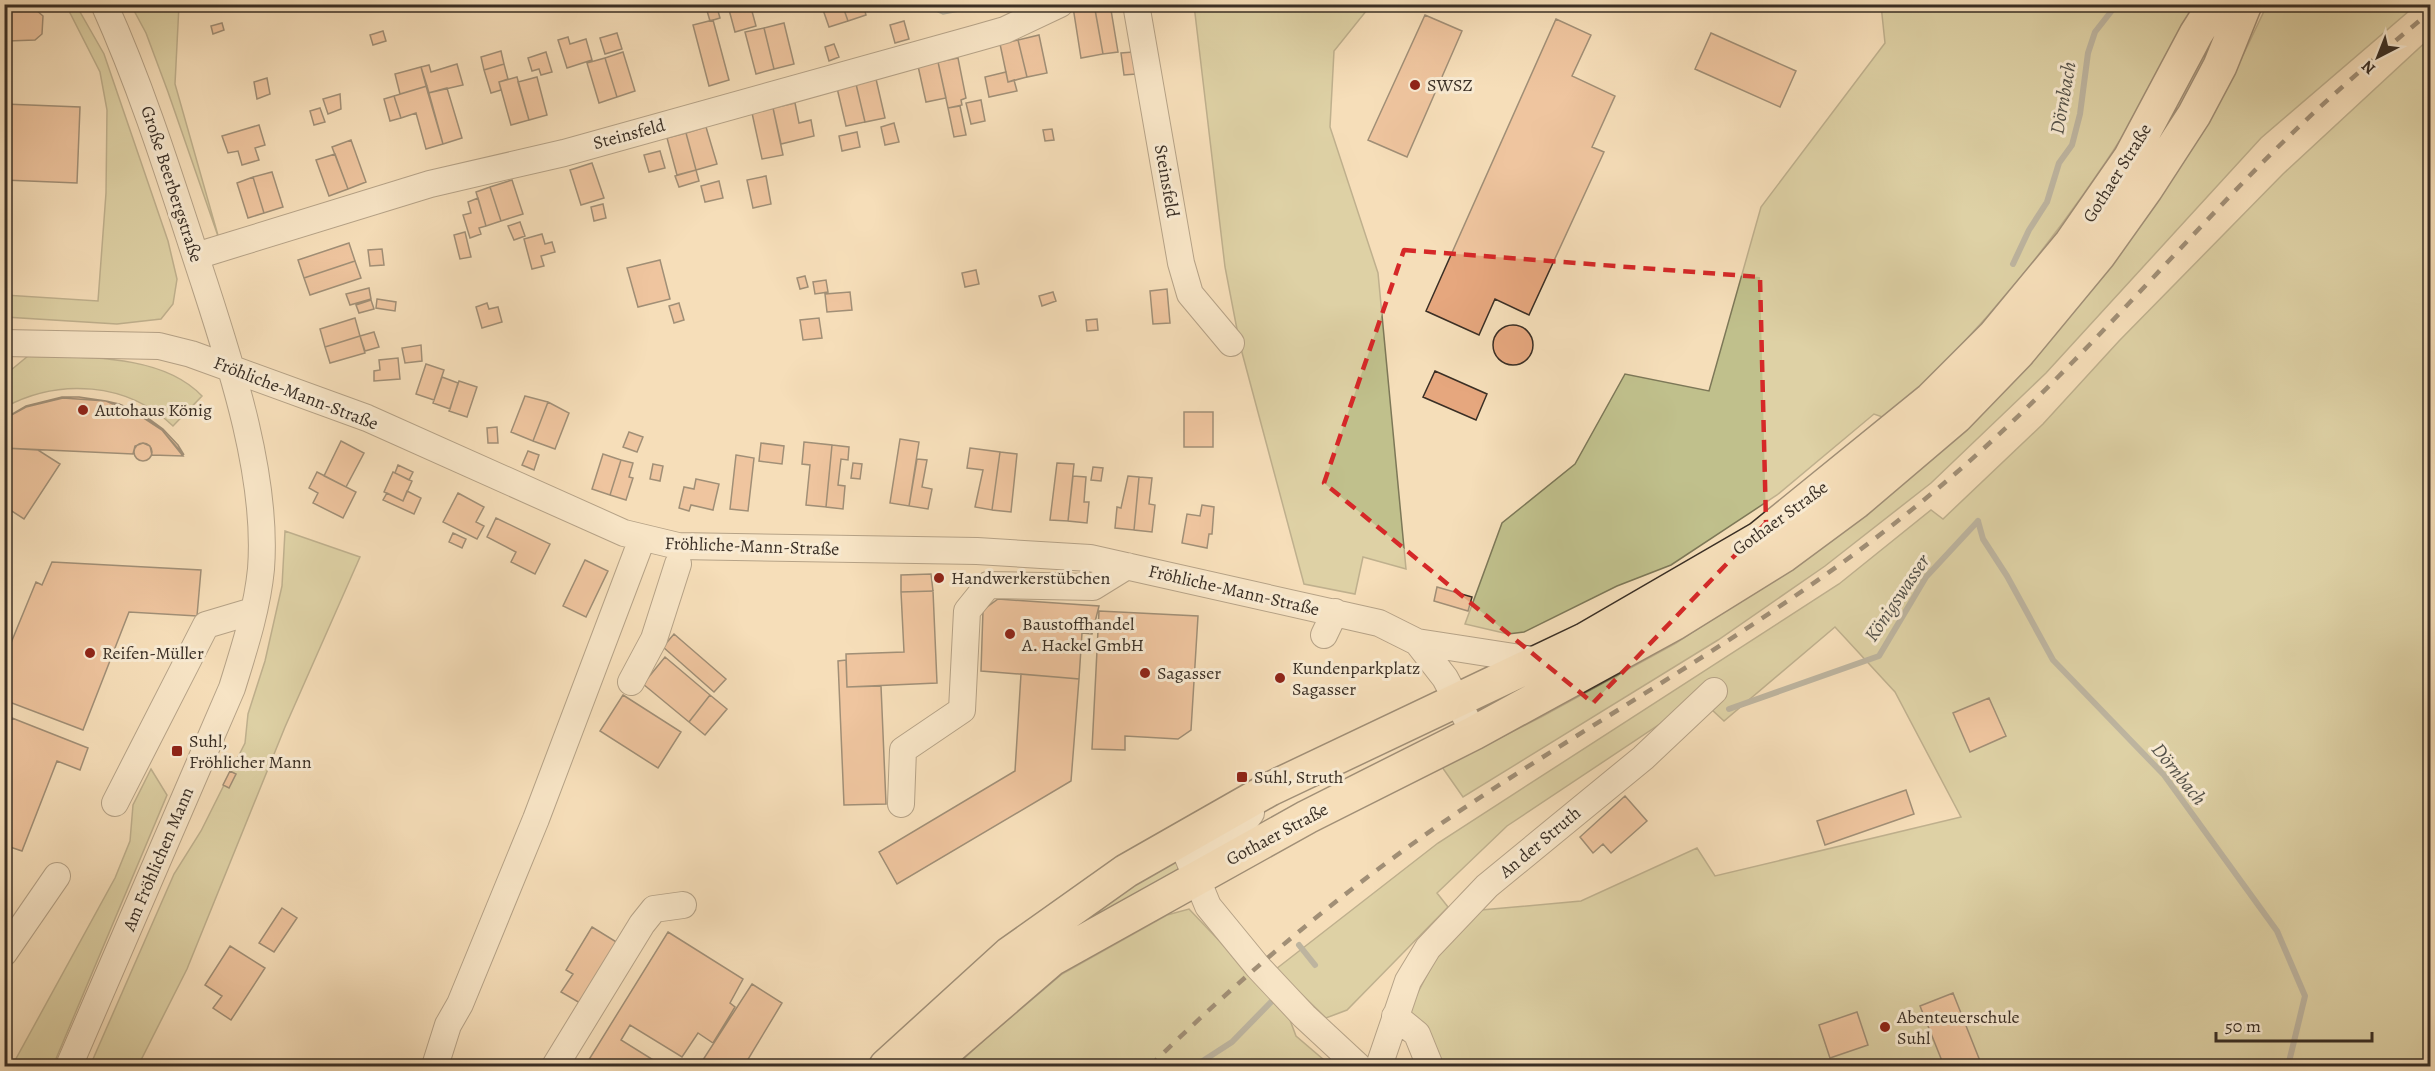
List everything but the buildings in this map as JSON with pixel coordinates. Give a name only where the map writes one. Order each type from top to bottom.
[{"type":"main road","name":"Gothaer Straße","points":[[927,1066],[1052,959],[1188,857],[1270,789],[1625,618],[1760,538],[1931,399],[1994,336],[2071,243],[2130,158],[2196,34],[2215,4]]},
{"type":"main road","name":"Gothaer Straße","points":[[886,1066],[1009,954],[1060,915],[1188,857],[1307,817],[1474,733],[1675,623],[1783,556],[1856,502],[1956,417],[2018,353],[2099,255],[2152,180],[2200,105],[2220,66],[2245,4]]},
{"type":"street","name":"Große Beerbergstraße","points":[[104,4],[149,112],[230,367]]},
{"type":"street","name":"Steinsfeld","points":[[196,256],[430,184],[573,150],[1005,30],[1060,4]]},
{"type":"street","name":"Steinsfeld","points":[[1136,4],[1181,263],[1190,294],[1231,343]]},
{"type":"street","name":"Fröhliche-Mann-Straße","points":[[4,343],[159,346],[230,367],[367,418],[582,516],[642,539],[678,546],[1044,554],[1090,558],[1379,623],[1417,642],[1439,667],[1474,733]]},
{"type":"street","name":"Am Fröhlichen Mann","points":[[69,1066],[232,688],[248,638],[261,569],[260,522],[254,469],[230,367]]},
{"type":"street","points":[[414,1066],[448,1025],[460,1004],[536,819],[642,539]]},
{"type":"street","points":[[631,682],[654,639],[678,564]]},
{"type":"street","points":[[901,804],[903,750],[962,710],[967,611],[988,585],[1093,587],[1127,566]]},
{"type":"street","points":[[115,803],[206,625],[254,611]]},
{"type":"street","points":[[1324,635],[1335,612]]},
{"type":"street","points":[[1417,642],[1539,661]]},
{"type":"street","name":"An der Struth","points":[[1378,1066],[1408,981],[1428,948],[1487,886],[1643,758],[1714,691]]},
{"type":"street","points":[[1188,857],[1208,906],[1258,967],[1358,1066]]},
{"type":"street","points":[[4,953],[57,876]]},
{"type":"street","points":[[555,1066],[642,924],[654,909],[683,905]]},
{"type":"street","points":[[1395,1016],[1417,1035],[1430,1066]]},
{"type":"street","points":[[435,1066],[448,1025]]},
{"type":"highlighted area","points":[[1404,250],[1760,277],[1766,523],[1593,703],[1324,483]]},
{"type":"green space","points":[[66,5],[76,5],[104,54],[168,241],[177,279],[173,304],[161,319],[117,324],[5,317],[5,295],[98,301],[106,193],[107,110],[100,72]]},
{"type":"green space","points":[[131,5],[179,5],[175,84],[219,239],[146,33]]},
{"type":"green space","points":[[1194,5],[1371,5],[1334,51],[1330,127],[1378,273],[1406,569],[1363,557],[1355,594],[1304,584],[1240,345],[1225,267]]},
{"type":"green space","points":[[1881,5],[2197,5],[2137,113],[2046,245],[1987,317],[1888,419],[1874,414],[1777,495],[1671,565],[1617,586],[1524,632],[1508,634],[1465,624],[1502,523],[1575,464],[1625,374],[1709,391],[1761,207],[1885,43]]},
{"type":"green space","points":[[2267,5],[2416,5],[2261,138],[2046,373],[1931,483],[1825,566],[1718,640],[1463,797],[1442,767],[1541,717],[1676,643],[1810,554],[2233,76]]},
{"type":"green space","points":[[2430,38],[2430,1066],[1439,1066],[1406,1015],[1436,958],[1481,910],[1581,901],[1697,848],[1715,876],[1961,817],[1895,692],[1835,627],[1724,721],[1699,698],[1507,826],[1437,893],[1448,907],[1347,1010],[1326,1018],[1276,969],[1438,843],[1839,584],[1931,510],[1943,519],[2043,424],[2119,341],[2283,174]]},
{"type":"green space","points":[[28,356],[97,358],[144,365],[185,382],[202,396],[173,426],[155,411],[135,400],[92,389],[48,392],[5,407],[5,375]]},
{"type":"green space","points":[[285,531],[360,557],[285,727],[187,969],[138,1066],[90,1066],[174,874],[201,831],[245,743],[248,714],[265,661],[282,586]]},
{"type":"green space","points":[[151,769],[167,795],[53,1066],[12,1066],[115,878],[130,841],[133,805]]},
{"type":"green space","points":[[1179,855],[1182,859],[1177,871],[914,1066],[906,1066],[1035,952]]},
{"type":"green space","points":[[1189,909],[1287,1012],[1296,1036],[1331,1066],[956,1066],[1062,974],[1167,915]]},
{"type":"water","points":[[922,4],[991,5],[943,14]]},
{"type":"waterway","name":"Dörnbach","points":[[2013,264],[2029,230],[2047,202],[2059,163],[2072,145],[2080,114],[2088,53],[2095,32],[2117,4]]},
{"type":"waterway","name":"Dörnbach","points":[[1978,521],[1983,539],[2007,576],[2053,660],[2164,775],[2277,931],[2305,996],[2288,1066]]},
{"type":"waterway","name":"Königswasser","points":[[1729,709],[1879,656],[1926,577],[1978,521]]},
{"type":"waterway","name":"Königswasser","points":[[1299,945],[1315,965]]},
{"type":"waterway","name":"Königswasser","points":[[1195,1066],[1232,1042],[1272,1001]]},
{"type":"railway","points":[[1150,1066],[1305,926],[1430,831],[1760,619],[1816,581],[1925,499],[2014,420],[2057,378],[2302,123],[2430,12]]},
{"type":"place","name":"SWSZ","points":[[1415,85]]},
{"type":"place","name":"Autohaus König","points":[[83,410]]},
{"type":"place","name":"Handwerkerstübchen","points":[[939,578]]},
{"type":"place","name":"Baustoffhandel A. Hackel GmbH","points":[[1010,634]]},
{"type":"place","name":"Reifen-Müller","points":[[90,653]]},
{"type":"place","name":"Sagasser","points":[[1145,673]]},
{"type":"place","name":"Kundenparkplatz Sagasser","points":[[1280,678]]},
{"type":"place","name":"Suhl, Fröhlicher Mann","points":[[177,751]]},
{"type":"place","name":"Suhl, Struth","points":[[1242,777]]},
{"type":"place","name":"Abenteuerschule Suhl","points":[[1885,1027]]}]
